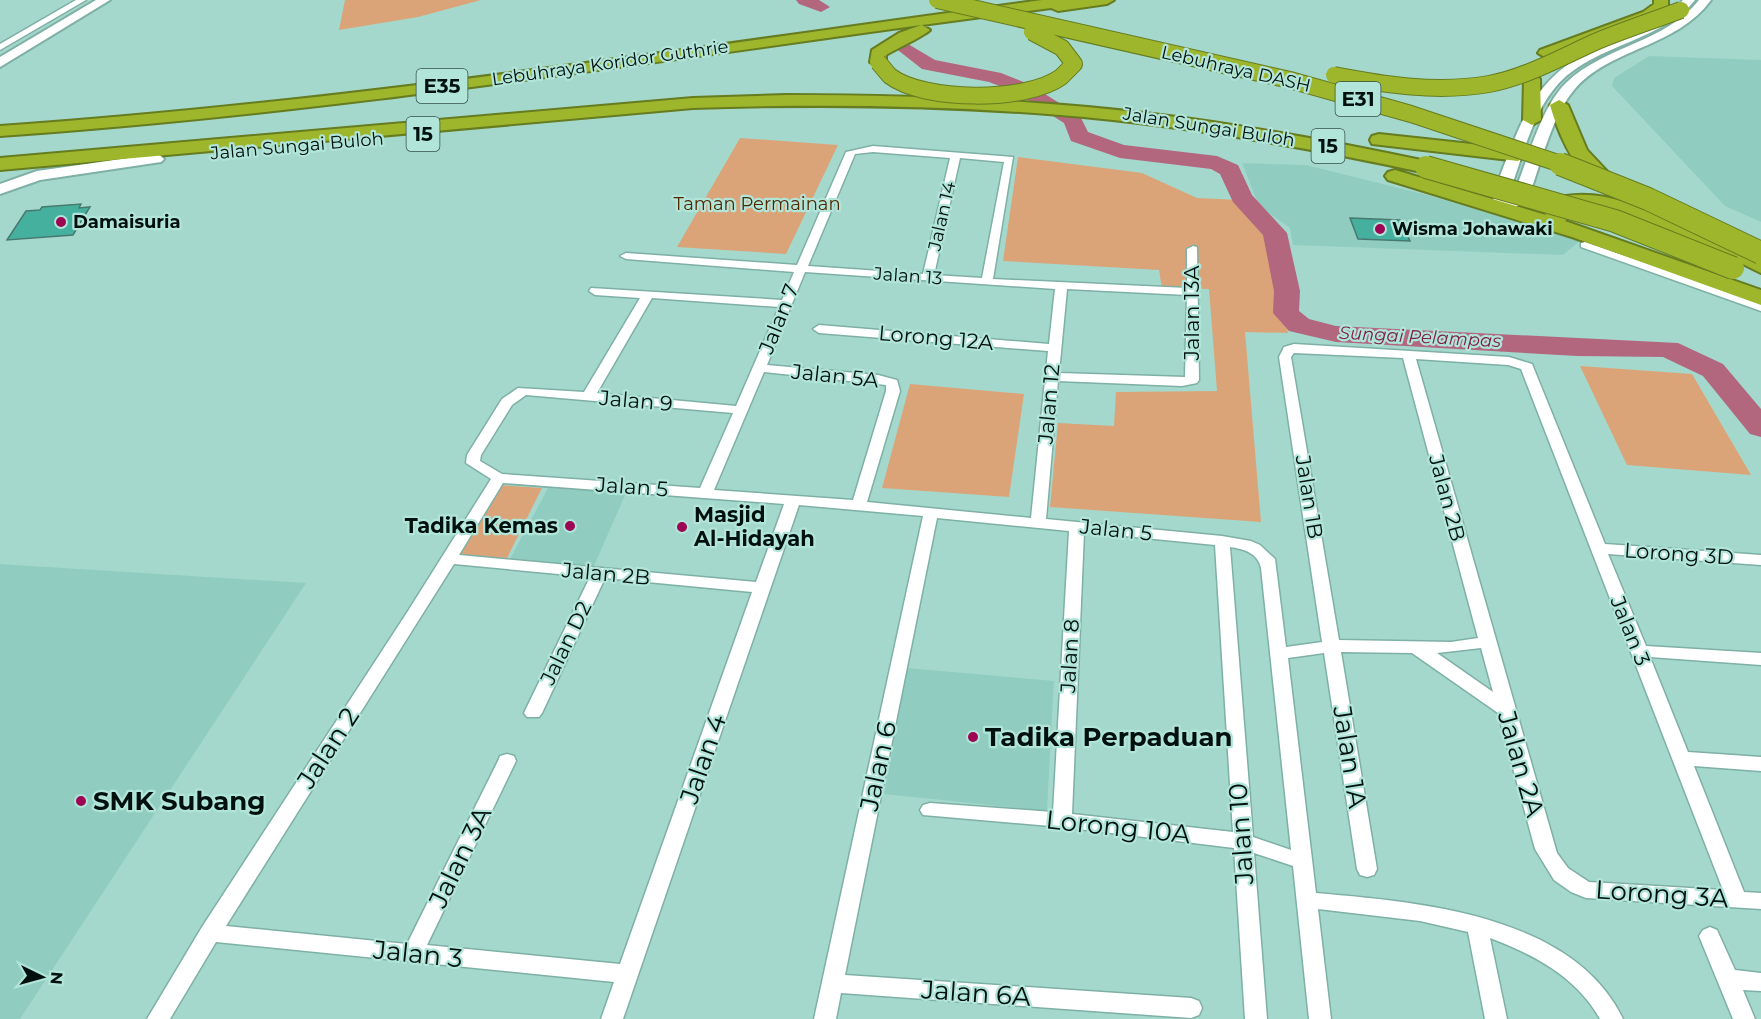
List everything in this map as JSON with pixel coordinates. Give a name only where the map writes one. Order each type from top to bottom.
[{"type":"highway","points":[[930,2],[943,0]]},
{"type":"highway","name":"Lebuhraya Koridor Guthrie","points":[[884,21],[1006,0]]},
{"type":"highway","name":"Lebuhraya Koridor Guthrie","points":[[0,122],[150,111],[280,96],[834,22],[884,21],[1075,0]]},
{"type":"highway","points":[[975,5],[1062,46],[1070,54],[1074,64],[1070,72],[1045,87],[998,94],[972,95],[921,88],[903,82],[890,76],[878,62],[878,53],[886,46],[921,30],[1058,7],[1107,0]]},
{"type":"highway","points":[[1546,53],[1648,15],[1661,6],[1661,0]]},
{"type":"highway","name":"Lebuhraya DASH","points":[[930,2],[975,5],[1132,36],[1344,86],[1461,118],[1573,156],[1711,214],[1761,238]]},
{"type":"highway","name":"Lebuhraya DASH","points":[[975,5],[1289,80],[1451,126],[1569,165],[1688,217],[1761,253]]},
{"type":"highway","points":[[1132,36],[1377,84],[1465,87],[1517,76],[1685,5]]},
{"type":"highway","points":[[884,21],[1058,7]]},
{"type":"highway","points":[[740,36],[834,22]]},
{"type":"highway","name":"Lebuhraya Koridor Guthrie","points":[[0,131],[148,121],[295,106],[834,22]]},
{"type":"highway","points":[[1532,79],[1532,120]]},
{"type":"highway","name":"Jalan Sungai Buloh","points":[[0,174],[623,115],[846,99]]},
{"type":"highway","name":"Jalan Sungai Buloh","points":[[0,164],[693,103],[846,99],[1003,105],[1156,118],[1319,144],[1426,167],[1615,221],[1732,260],[1761,280]]},
{"type":"highway","points":[[1559,105],[1566,134],[1584,163],[1602,180],[1732,260]]},
{"type":"highway","points":[[1156,118],[1221,122],[1518,155]]},
{"type":"highway","points":[[1195,124],[1504,207],[1590,241],[1667,261],[1761,298]]},
{"type":"highway","points":[[1590,241],[1552,209],[1553,205],[1563,199],[1581,197],[1596,200],[1732,260],[1761,266]]},
{"type":"main road","points":[[0,63],[104,0]]},
{"type":"main road","points":[[1685,5],[1664,22],[1624,38],[1574,64],[1553,81],[1532,120],[1500,196],[1504,207],[1519,201],[1559,105],[1570,86],[1621,53],[1681,23],[1699,11],[1705,0]]},
{"type":"main road","points":[[0,169],[48,159]]},
{"type":"main road","points":[[0,189],[37,176],[156,159]]},
{"type":"street","points":[[0,47],[82,0]]},
{"type":"street","name":"Jalan 7","points":[[706,492],[848,155],[856,150],[956,155]]},
{"type":"street","points":[[956,155],[1001,158],[1010,161],[987,282]]},
{"type":"street","name":"Jalan 14","points":[[928,277],[956,155]]},
{"type":"street","points":[[1590,241],[1761,307]]},
{"type":"street","name":"Jalan 13A","points":[[1051,377],[1190,381],[1193,378],[1191,292],[1193,249]]},
{"type":"street","name":"Jalan 13","points":[[626,256],[987,282],[1191,292]]},
{"type":"street","name":"Jalan 12","points":[[1038,523],[1061,285]]},
{"type":"street","points":[[595,291],[785,304]]},
{"type":"street","points":[[589,396],[648,295]]},
{"type":"street","name":"Lorong 12A","points":[[819,329],[1054,348]]},
{"type":"street","name":"Jalan 1B","points":[[1333,646],[1286,357],[1289,350],[1302,348],[1408,355]]},
{"type":"street","name":"Jalan 3","points":[[1408,355],[1509,361],[1523,364],[1529,370],[1737,899]]},
{"type":"street","name":"Jalan 2B","points":[[1408,355],[1486,642]]},
{"type":"street","name":"Jalan 5A","points":[[760,368],[878,379],[892,383],[893,391],[859,505]]},
{"type":"street","name":"Jalan 9","points":[[499,477],[476,467],[473,464],[474,455],[511,397],[530,391],[741,410]]},
{"type":"street","name":"Jalan 5","points":[[499,477],[859,505],[1221,541],[1246,544],[1256,548],[1267,559],[1281,653],[1320,1019]]},
{"type":"street","name":"Jalan 2","points":[[158,1019],[209,933],[450,559],[499,477]]},
{"type":"street","name":"Jalan 4","points":[[612,1019],[793,499]]},
{"type":"street","name":"Jalan 6","points":[[825,1019],[931,512]]},
{"type":"street","name":"Jalan 8","points":[[1062,820],[1077,527]]},
{"type":"street","name":"Jalan 10","points":[[1221,541],[1256,1019]]},
{"type":"street","name":"Lorong 3D","points":[[1598,548],[1761,560]]},
{"type":"street","name":"Jalan 2B","points":[[450,559],[762,588]]},
{"type":"street","name":"Jalan D2","points":[[533,713],[600,573]]},
{"type":"street","points":[[1281,653],[1333,646],[1450,648],[1486,642]]},
{"type":"street","name":"Jalan 2A","points":[[1486,642],[1545,849],[1553,867],[1565,880]]},
{"type":"street","name":"Jalan 1A","points":[[1333,646],[1367,869]]},
{"type":"street","points":[[1417,648],[1505,709]]},
{"type":"street","points":[[1638,651],[1761,659]]},
{"type":"street","points":[[1681,758],[1761,764]]},
{"type":"street","name":"Jalan 3A","points":[[413,953],[507,761]]},
{"type":"street","name":"Lorong 10A","points":[[930,810],[1062,820],[1242,841],[1303,862]]},
{"type":"street","name":"Lorong 3A","points":[[1565,880],[1586,890],[1761,901]]},
{"type":"street","points":[[1307,900],[1381,907],[1477,926],[1528,944],[1565,966],[1593,989],[1612,1019]]},
{"type":"street","points":[[1477,926],[1496,1019]]},
{"type":"street","name":"Jalan 3","points":[[209,933],[628,974]]},
{"type":"street","points":[[1710,936],[1744,1019]]},
{"type":"street","points":[[1728,979],[1761,982]]},
{"type":"street","name":"Jalan 6A","points":[[832,983],[1191,1008]]},
{"type":"shaded area","points":[[1649,56],[1761,60],[1761,222],[1725,206],[1612,86],[1614,78]]},
{"type":"shaded area","points":[[1242,163],[1306,165],[1427,195],[1582,239],[1563,255],[1293,245],[1290,228],[1259,206]]},
{"type":"shaded area","name":"Tadika Kemas","points":[[548,488],[626,493],[594,566],[510,559]]},
{"type":"shaded area","name":"SMK Subang","points":[[0,564],[306,583],[20,1019],[0,1019]]},
{"type":"shaded area","name":"Tadika Perpaduan","points":[[907,668],[1054,681],[1047,811],[884,794]]},
{"type":"green space","points":[[345,0],[481,0],[418,17],[339,30]]},
{"type":"green space","name":"Taman Permainan","points":[[740,138],[838,145],[786,254],[677,247]]},
{"type":"green space","points":[[1018,157],[1142,173],[1197,198],[1239,200],[1268,235],[1288,333],[1245,332],[1261,522],[1050,507],[1058,423],[1114,426],[1116,392],[1217,391],[1209,289],[1162,288],[1159,270],[1003,261]]},
{"type":"green space","points":[[1580,366],[1692,374],[1751,475],[1627,465]]},
{"type":"green space","points":[[910,384],[1024,394],[1009,497],[882,488]]},
{"type":"green space","points":[[499,485],[542,488],[507,558],[458,555]]},
{"type":"building","name":"Damaisuria","points":[[81,204],[79,208],[90,207],[73,235],[7,240],[26,211],[40,210],[42,207]]},
{"type":"building","name":"Wisma Johawaki","points":[[1350,218],[1400,220],[1410,241],[1358,239]]},
{"type":"waterway","name":"Sungai Pelampas","points":[[805,0],[821,7]]},
{"type":"waterway","name":"Sungai Pelampas","points":[[903,47],[929,65],[994,77],[1022,88],[1073,120],[1079,136],[1120,151],[1217,163],[1230,170],[1241,197],[1275,233],[1279,262],[1287,291],[1286,313],[1299,325],[1336,334],[1577,348],[1668,349],[1713,370],[1761,428]]},
{"type":"place","name":"Damaisuria","points":[[61,222]]},
{"type":"place","name":"Wisma Johawaki","points":[[1380,229]]},
{"type":"place","name":"Tadika Kemas","points":[[570,526]]},
{"type":"place","name":"Masjid Al-Hidayah","points":[[682,527]]},
{"type":"place","name":"Tadika Perpaduan","points":[[973,737]]},
{"type":"place","name":"SMK Subang","points":[[81,801]]}]
